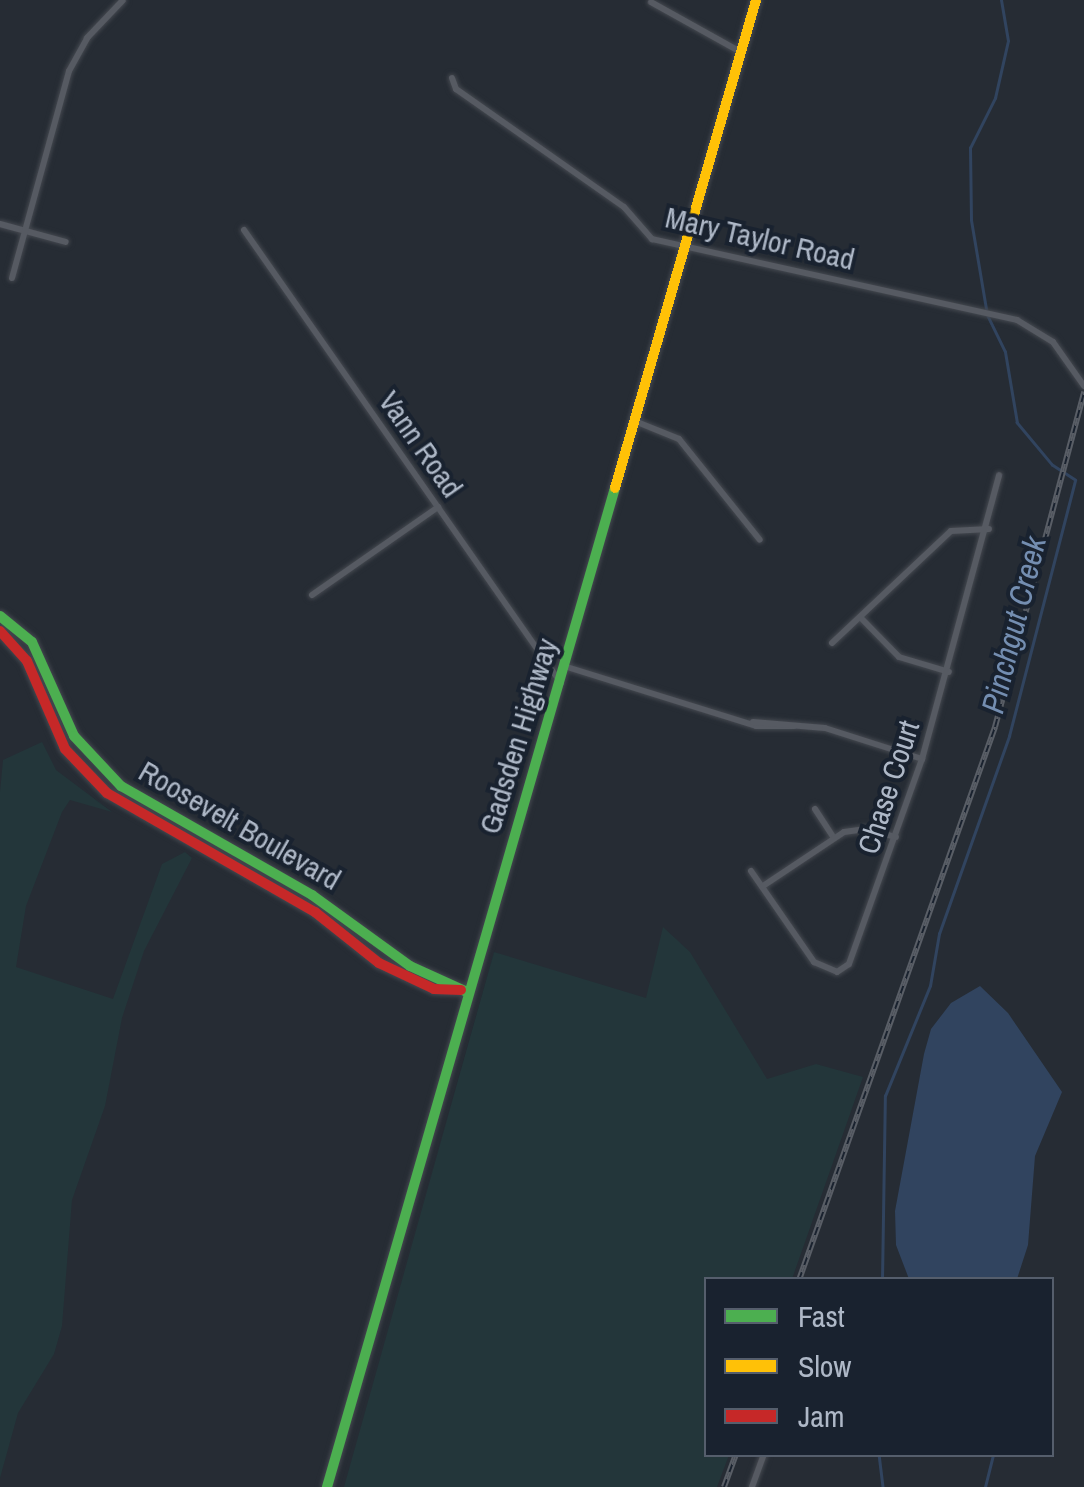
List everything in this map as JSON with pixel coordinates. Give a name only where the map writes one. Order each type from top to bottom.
[{"type":"main road","name":"Gadsden Highway","points":[[326,1487],[464,991],[562,684],[756,0]]},
{"type":"main road","name":"Roosevelt Boulevard","points":[[0,616],[32,642],[74,736],[121,786],[312,895],[410,966],[464,991]]},
{"type":"main road","name":"Roosevelt Boulevard","points":[[0,631],[27,660],[65,749],[107,793],[315,912],[379,964],[448,993],[464,991]]},
{"type":"street","points":[[12,278],[69,71],[86,38],[122,0]]},
{"type":"street","points":[[650,1],[742,53]]},
{"type":"street","name":"Mary Taylor Road","points":[[452,78],[456,89],[624,206],[652,239],[686,250],[998,315],[1052,342],[1084,386]]},
{"type":"street","points":[[0,224],[66,242]]},
{"type":"street","name":"Vann Road","points":[[244,230],[562,684]]},
{"type":"street","points":[[637,422],[678,439],[760,540]]},
{"type":"street","name":"Chase Court","points":[[751,870],[814,962],[837,972],[856,952],[922,759],[989,529],[999,475]]},
{"type":"street","points":[[312,595],[438,507]]},
{"type":"street","points":[[832,642],[861,618],[910,562],[951,531],[989,529]]},
{"type":"street","points":[[861,618],[899,657],[949,672]]},
{"type":"street","points":[[567,667],[753,722],[824,728],[922,759]]},
{"type":"street","points":[[815,809],[833,837]]},
{"type":"street","points":[[763,886],[833,837],[866,829],[896,838]]},
{"type":"street","points":[[752,1487],[763,1457]]},
{"type":"green space","points":[[42,742],[56,770],[112,812],[70,800],[62,812],[26,906],[16,967],[113,999],[162,864],[185,852],[192,858],[144,951],[122,1018],[105,1106],[72,1200],[62,1326],[54,1354],[18,1413],[0,1478],[0,792],[3,760]]},
{"type":"green space","points":[[663,927],[690,952],[767,1079],[816,1064],[863,1077],[793,1277],[704,1277],[704,1457],[728,1457],[717,1487],[344,1487],[494,952],[646,998]]},
{"type":"water","points":[[980,986],[1008,1013],[1062,1092],[1035,1156],[1028,1245],[1018,1277],[908,1277],[896,1245],[895,1211],[924,1054],[931,1029],[951,1003]]},
{"type":"waterway","name":"Pinchgut Creek","points":[[986,309],[971,220],[970,148],[995,98],[1008,41],[1001,0]]},
{"type":"waterway","name":"Pinchgut Creek","points":[[882,1277],[885,1096],[930,986],[939,934],[1009,736],[1075,480],[1052,465],[1017,423],[1005,352],[988,317]]},
{"type":"waterway","name":"Pinchgut Creek","points":[[879,1457],[883,1487]]},
{"type":"waterway","points":[[985,1487],[992,1457]]},
{"type":"railway","points":[[800,1277],[995,727],[1084,392]]},
{"type":"railway","points":[[724,1487],[735,1457]]},
{"type":"traffic: fast","points":[[327,1487],[615,488]]},
{"type":"traffic: fast","points":[[0,616],[32,642],[74,736],[121,786],[312,895],[410,966],[467,992]]},
{"type":"traffic: slow","points":[[615,488],[756,0]]},
{"type":"traffic: jam","points":[[0,631],[27,661],[65,749],[107,793],[315,912],[379,963],[434,989],[461,990]]}]
